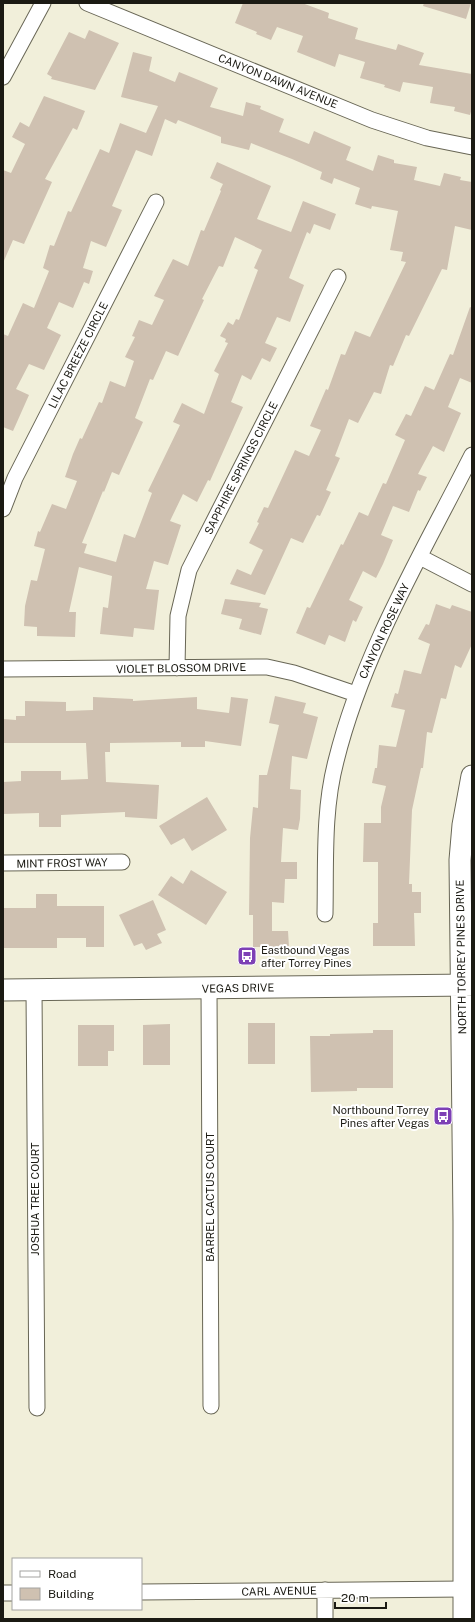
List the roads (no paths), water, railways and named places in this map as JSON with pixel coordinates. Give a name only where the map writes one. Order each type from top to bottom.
[{"type":"main road","name":"NORTH TORREY PINES DRIVE","points":[[464,1619],[464,1221],[467,985],[460,860],[463,825],[472,776]]},
{"type":"main road","name":"VEGAS DRIVE","points":[[3,990],[467,985]]},
{"type":"street","points":[[3,77],[43,3]]},
{"type":"street","name":"CANYON DAWN AVENUE","points":[[87,3],[372,120],[427,138],[472,147]]},
{"type":"street","name":"LILAC BREEZE CIRCLE","points":[[3,509],[15,478],[156,202]]},
{"type":"street","name":"SAPPHIRE SPRINGS CIRCLE","points":[[177,668],[178,616],[189,570],[338,276]]},
{"type":"street","name":"CANYON ROSE WAY","points":[[325,914],[328,806],[335,762],[356,694],[374,647],[472,455]]},
{"type":"street","points":[[420,557],[472,584]]},
{"type":"street","name":"VIOLET BLOSSOM DRIVE","points":[[3,669],[267,667],[294,673],[356,694]]},
{"type":"street","name":"MINT FROST WAY","points":[[3,863],[122,862]]},
{"type":"street","name":"BARREL CACTUS COURT","points":[[209,988],[211,1406]]},
{"type":"street","name":"JOSHUA TREE COURT","points":[[34,990],[36,1408]]},
{"type":"street","name":"CARL AVENUE","points":[[142,1592],[464,1589]]},
{"type":"street","points":[[325,1590],[325,1619]]},
{"type":"place","name":"Eastbound Vegas after Torrey Pines","points":[[247,956]]},
{"type":"place","name":"Northbound Torrey Pines after Vegas","points":[[443,1116]]}]
